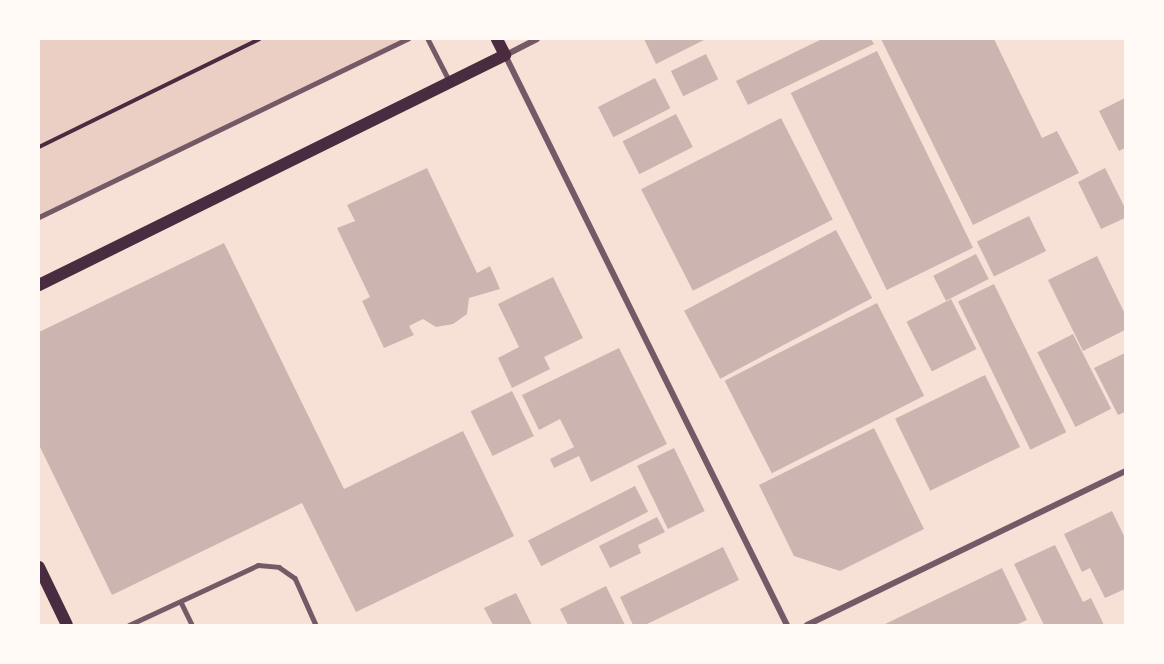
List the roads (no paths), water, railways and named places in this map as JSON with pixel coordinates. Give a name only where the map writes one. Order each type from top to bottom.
[{"type":"main road","points":[[39,285],[449,80],[505,55],[497,39]]},
{"type":"main road","points":[[39,567],[67,625]]},
{"type":"street","points":[[537,39],[505,55],[788,625]]},
{"type":"street","points":[[807,625],[1125,471]]},
{"type":"lane","points":[[39,217],[408,39]]},
{"type":"lane","points":[[428,39],[449,80]]},
{"type":"lane","points":[[129,625],[258,566],[279,567],[295,578],[316,625]]},
{"type":"lane","points":[[182,602],[192,625]]}]
